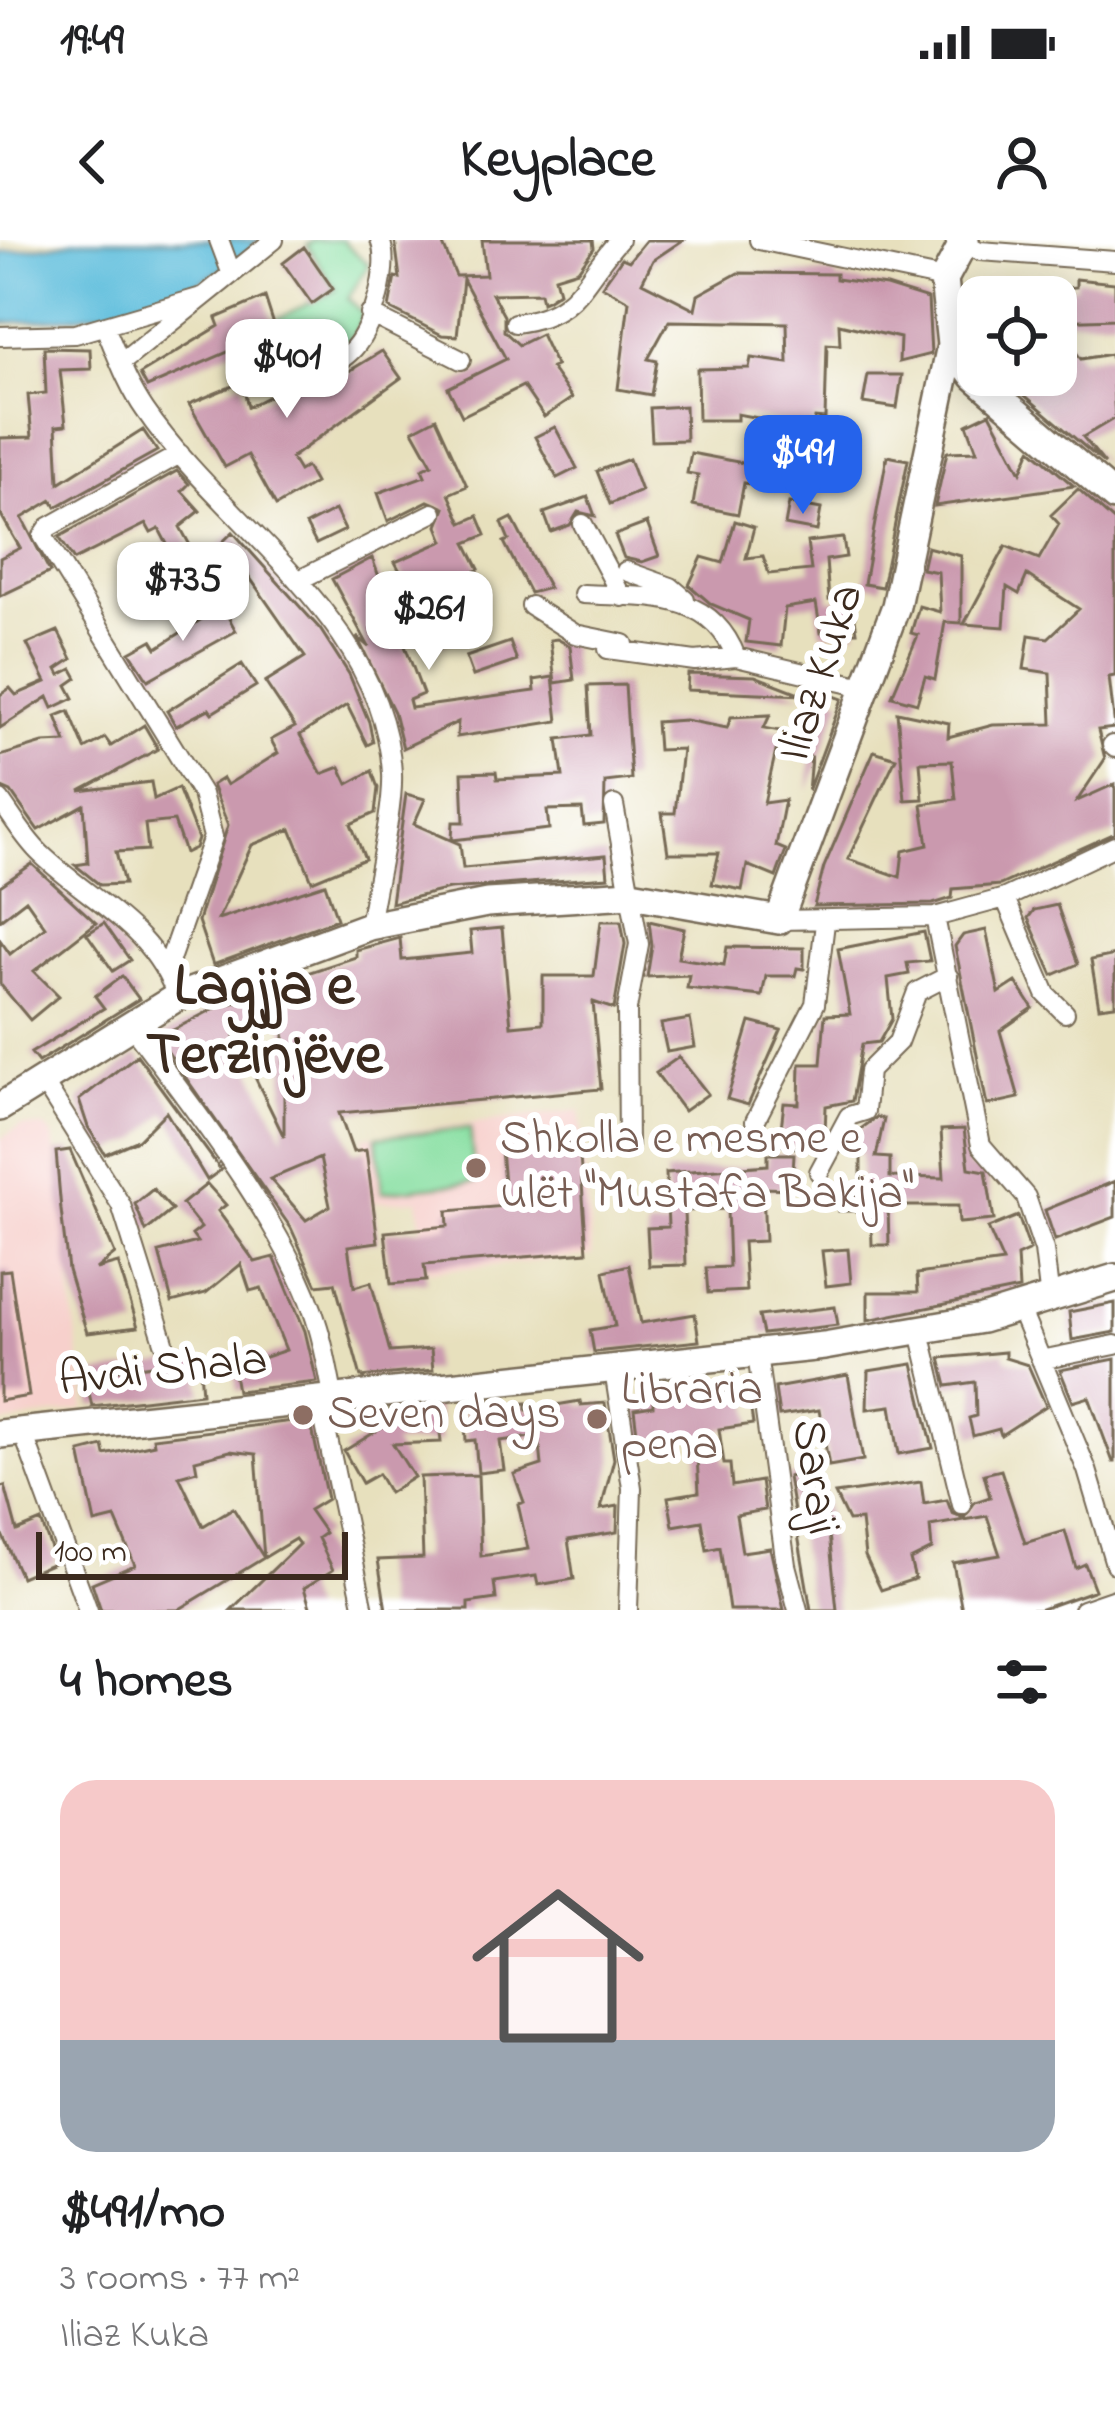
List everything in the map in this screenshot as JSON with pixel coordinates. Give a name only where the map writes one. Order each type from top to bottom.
[{"type":"street","points":[[121,364],[202,297],[225,257],[274,240]]},
{"type":"street","points":[[316,377],[355,347],[383,270],[380,240]]},
{"type":"street","points":[[515,323],[546,319],[567,308],[620,240]]},
{"type":"street","points":[[759,240],[944,279],[961,241],[980,251],[1115,261]]},
{"type":"street","name":"Iliaz Kuka","points":[[779,920],[896,606],[951,346],[944,279]]},
{"type":"street","points":[[0,336],[75,334],[202,297]]},
{"type":"street","points":[[370,314],[461,360]]},
{"type":"street","points":[[105,327],[147,413],[236,518],[301,579],[350,652],[370,695],[392,769],[368,926]]},
{"type":"street","points":[[951,346],[991,391],[1115,497]]},
{"type":"street","points":[[167,968],[213,838],[202,794],[44,536],[49,527],[180,454]]},
{"type":"street","points":[[301,579],[433,513]]},
{"type":"street","points":[[583,524],[622,597]]},
{"type":"street","points":[[626,571],[671,587],[729,639],[736,657]]},
{"type":"street","points":[[583,594],[686,601]]},
{"type":"street","points":[[531,606],[575,634],[619,640],[628,651]]},
{"type":"street","points":[[608,649],[695,661],[736,657],[868,688]]},
{"type":"street","points":[[0,800],[39,852],[130,922],[167,968],[177,997]]},
{"type":"street","points":[[614,805],[639,944],[627,1010],[628,1149]]},
{"type":"street","points":[[0,1107],[177,997],[368,926],[487,903],[631,894],[779,920],[825,923],[935,917],[1005,898],[1115,846]]},
{"type":"street","points":[[1005,898],[1046,994],[1065,1013]]},
{"type":"street","points":[[935,917],[981,1145],[1026,1197],[1044,1250],[1050,1300]]},
{"type":"street","points":[[755,1121],[814,1004],[825,923]]},
{"type":"street","points":[[819,1172],[849,1116],[865,1111],[869,1071],[898,1042],[917,992],[948,976]]},
{"type":"street","points":[[130,1025],[237,1173],[318,1325],[364,1610]]},
{"type":"street","points":[[43,1081],[121,1205],[164,1342]]},
{"type":"street","name":"Avdi Shala","points":[[11,1432],[614,1370],[920,1332],[1020,1309],[1115,1278]]},
{"type":"street","points":[[1020,1309],[1087,1470],[1115,1564]]},
{"type":"street","points":[[920,1332],[962,1505]]},
{"type":"street","points":[[1041,1360],[1115,1345]]},
{"type":"street","name":"Saraji","points":[[757,1354],[786,1564],[798,1610]]},
{"type":"street","points":[[614,1370],[632,1488],[625,1610]]},
{"type":"street","points":[[11,1432],[88,1610]]},
{"type":"street","points":[[1083,1610],[1115,1599]]},
{"type":"shaded area","name":"Shkolla e mesme e ulët \"Mustafa Bakija\"","points":[[580,1110],[592,1256],[428,1271],[418,1200],[374,1202],[363,1137]]},
{"type":"shaded area","points":[[21,1126],[45,1127],[53,1135],[85,1409],[0,1424],[0,1139]]},
{"type":"green space","points":[[314,240],[342,240],[369,265],[348,298],[363,314],[355,332],[314,370],[304,355],[291,361],[272,348],[284,338],[277,319],[336,290],[307,245]]},
{"type":"green space","points":[[470,1128],[475,1182],[382,1192],[377,1137]]},
{"type":"water","points":[[81,240],[260,240],[204,280],[172,294],[104,312],[0,323],[0,253]]},
{"type":"building","points":[[395,240],[441,240],[456,276],[486,275],[482,240],[593,240],[594,248],[578,270],[555,277],[559,292],[547,300],[542,302],[540,293],[492,294],[504,316],[504,331],[519,345],[541,334],[556,366],[551,368],[572,398],[544,417],[523,386],[462,416],[448,388],[506,359],[463,279],[457,336],[442,335],[389,308],[395,277],[400,278]]},
{"type":"building","points":[[646,240],[683,240],[653,260],[642,282],[695,309],[698,295],[738,273],[836,274],[836,279],[886,286],[928,299],[931,354],[899,362],[900,338],[839,324],[840,345],[827,344],[825,419],[815,418],[807,450],[845,459],[841,480],[809,473],[805,495],[744,483],[738,514],[693,505],[698,475],[687,473],[691,453],[780,470],[790,424],[737,414],[737,420],[698,420],[697,369],[749,368],[751,358],[788,363],[787,323],[669,321],[648,359],[657,361],[651,395],[618,389],[629,301],[602,286],[622,258],[629,261]]},
{"type":"building","points":[[304,247],[333,289],[312,304],[283,263]]},
{"type":"building","points":[[1077,279],[1115,283],[1115,319],[1077,320]]},
{"type":"building","points":[[265,297],[276,331],[147,387],[140,374],[219,326],[216,318]]},
{"type":"building","points":[[44,348],[90,349],[91,369],[60,370],[66,425],[56,426],[59,483],[143,430],[157,451],[56,507],[52,500],[22,518],[50,572],[0,596],[0,558],[20,548],[0,513],[0,438],[32,437],[28,395],[46,393]]},
{"type":"building","points":[[382,351],[401,378],[291,458],[299,471],[306,467],[315,483],[276,506],[248,455],[225,467],[189,404],[242,382],[248,407],[287,387],[281,378],[300,366],[306,385],[318,390]]},
{"type":"building","points":[[1077,354],[1081,359],[1111,354],[1115,418],[1083,437],[1105,464],[1026,396],[1077,396]]},
{"type":"building","points":[[868,375],[902,375],[897,408],[863,403]]},
{"type":"building","points":[[685,406],[686,440],[652,441],[650,408]]},
{"type":"building","points":[[990,413],[1021,472],[1031,449],[1074,486],[935,506],[947,452],[977,451],[967,424]]},
{"type":"building","points":[[436,418],[467,486],[449,494],[462,523],[478,516],[486,535],[466,543],[479,569],[439,590],[463,633],[441,645],[395,562],[444,541],[438,526],[445,508],[428,501],[388,521],[378,493],[425,476],[422,469],[432,464],[413,430]]},
{"type":"building","points":[[555,427],[577,468],[557,478],[535,437]]},
{"type":"building","points":[[887,456],[908,460],[882,587],[864,584]]},
{"type":"building","points":[[629,459],[641,491],[610,504],[597,471]]},
{"type":"building","points":[[177,471],[189,484],[182,491],[200,511],[180,527],[202,567],[165,588],[168,593],[147,608],[136,591],[177,563],[159,529],[151,533],[146,524],[74,560],[59,537]]},
{"type":"building","points":[[1078,489],[1115,522],[1115,676],[1109,677],[1115,728],[1098,730],[1105,759],[1077,801],[1115,784],[1115,833],[1000,885],[953,889],[952,898],[933,904],[814,906],[824,867],[874,751],[896,758],[848,859],[900,877],[903,851],[928,845],[922,804],[956,799],[952,761],[920,762],[923,799],[905,800],[897,712],[949,723],[948,737],[993,725],[1052,724],[1050,673],[1024,669],[1029,635],[1048,638],[1079,609],[1027,575],[1019,594],[1007,587],[1004,627],[964,624],[1006,546],[1039,559],[1059,524],[1051,515]]},
{"type":"building","points":[[588,497],[595,516],[578,512],[570,525],[551,532],[544,513]]},
{"type":"building","points":[[789,503],[821,509],[817,531],[785,525]]},
{"type":"building","points":[[335,510],[345,530],[316,544],[306,525]]},
{"type":"building","points":[[512,518],[549,588],[530,593],[504,542],[509,540],[502,523]]},
{"type":"building","points":[[735,521],[754,527],[746,558],[763,556],[769,574],[811,570],[807,542],[843,538],[846,557],[826,560],[829,600],[852,598],[857,632],[821,633],[816,603],[785,608],[781,646],[746,642],[749,620],[711,604],[689,585],[702,557],[723,563]]},
{"type":"building","points":[[647,523],[659,556],[642,562],[624,558],[615,535]]},
{"type":"building","points":[[233,532],[320,629],[349,674],[369,722],[373,742],[367,745],[347,705],[300,735],[322,774],[340,767],[348,784],[372,771],[378,788],[375,813],[351,824],[365,859],[312,881],[291,829],[252,845],[218,919],[325,884],[337,919],[213,965],[198,921],[228,825],[212,785],[223,778],[227,785],[278,753],[271,740],[295,727],[265,682],[305,657],[241,565],[226,580],[205,559]]},
{"type":"building","points":[[927,547],[961,556],[961,623],[945,622],[935,679],[925,676],[917,703],[892,696],[918,635],[911,633],[919,606],[940,612],[938,572],[922,569]]},
{"type":"building","points":[[372,558],[423,694],[409,700],[411,708],[535,691],[534,680],[553,677],[558,721],[457,737],[458,722],[403,748],[394,712],[357,637],[369,647],[332,579]]},
{"type":"building","points":[[222,606],[236,631],[148,680],[130,652],[152,640],[157,648]]},
{"type":"building","points":[[58,631],[72,659],[57,669],[60,675],[72,669],[77,678],[67,685],[74,698],[53,708],[48,697],[0,728],[0,695],[10,688],[16,695],[46,682],[27,644]]},
{"type":"building","points":[[550,640],[570,646],[574,680],[555,683]]},
{"type":"building","points":[[510,642],[517,661],[473,676],[466,657]]},
{"type":"building","points":[[242,664],[256,686],[212,713],[209,709],[176,726],[167,711]]},
{"type":"building","points":[[688,674],[755,676],[804,695],[687,690]]},
{"type":"building","points":[[625,685],[631,779],[605,782],[604,824],[584,826],[582,809],[547,810],[549,829],[452,840],[453,822],[464,822],[462,773],[496,772],[497,779],[563,776],[558,739],[591,735],[588,686]]},
{"type":"building","points":[[817,690],[842,699],[808,791],[811,757],[776,751],[764,803],[785,800],[776,846],[786,850],[776,877],[747,865],[742,890],[712,884],[719,853],[668,853],[662,813],[675,813],[682,749],[658,750],[656,722],[685,720],[727,728],[731,717],[770,715],[764,728],[800,735]]},
{"type":"building","points":[[69,711],[85,749],[105,738],[111,746],[144,725],[158,749],[80,791],[151,782],[154,799],[178,788],[198,839],[195,848],[185,853],[174,821],[145,824],[148,850],[116,852],[124,884],[100,885],[75,865],[88,863],[84,805],[38,830],[11,792],[0,787],[0,756],[43,743],[66,742],[56,716]]},
{"type":"building","points":[[406,794],[425,799],[414,824],[460,844],[463,868],[606,855],[608,877],[449,889],[391,903]]},
{"type":"building","points":[[32,864],[96,923],[34,971],[59,996],[30,1020],[0,984],[0,940],[10,954],[45,927],[26,900],[0,920],[0,886]]},
{"type":"building","points":[[1057,905],[1078,964],[1053,975],[1028,918],[1034,910]]},
{"type":"building","points":[[601,921],[621,921],[625,944],[614,1009],[593,1002],[601,1089],[339,1113],[353,1152],[366,1150],[378,1242],[348,1246],[354,1287],[371,1282],[390,1352],[431,1349],[433,1370],[361,1377],[335,1283],[317,1285],[291,1228],[158,1038],[219,1006],[273,994],[282,1020],[235,1036],[284,1137],[284,1004],[308,996],[301,975],[356,957],[356,950],[400,938],[402,960],[472,953],[470,931],[502,928],[511,1026],[543,1023],[543,976],[594,976]],"holes":[[[320,1158],[330,1206],[306,1220],[270,1179]]]},
{"type":"building","points":[[649,921],[684,929],[678,958],[724,965],[727,947],[804,948],[804,969],[797,968],[795,976],[766,976],[762,996],[687,988],[689,975],[647,977],[652,946]]},
{"type":"building","points":[[104,923],[130,960],[113,971],[87,934]]},
{"type":"building","points":[[986,930],[999,993],[1016,982],[1033,1008],[1000,1031],[1019,1098],[987,1105],[955,946],[963,935]]},
{"type":"building","points":[[924,932],[930,961],[907,963],[909,974],[888,978],[892,1019],[879,1042],[862,1044],[852,1101],[826,1106],[825,1133],[815,1151],[779,1145],[784,1103],[799,1104],[800,1064],[821,1064],[825,1015],[850,1014],[838,949]]},
{"type":"building","points":[[1115,955],[1115,1005],[1099,1007],[1091,960]]},
{"type":"building","points":[[122,976],[139,999],[38,1062],[31,1053],[104,1008],[95,996]]},
{"type":"building","points":[[690,1019],[695,1047],[667,1052],[661,1024]]},
{"type":"building","points":[[750,1022],[781,1030],[748,1105],[727,1099]]},
{"type":"building","points":[[137,1055],[221,1170],[207,1180],[166,1112],[138,1140],[105,1154],[88,1127],[79,1100]]},
{"type":"building","points":[[679,1057],[708,1094],[684,1111],[656,1073]]},
{"type":"building","points":[[877,1117],[884,1119],[876,1157],[890,1158],[890,1177],[944,1178],[941,1130],[964,1129],[969,1168],[986,1171],[994,1220],[959,1223],[958,1206],[888,1206],[889,1245],[872,1245],[871,1211],[839,1211],[843,1195],[861,1194],[861,1153],[852,1151],[855,1133]]},
{"type":"building","points":[[579,1143],[587,1252],[424,1265],[426,1281],[391,1284],[385,1232],[448,1226],[447,1211],[506,1206],[501,1150]]},
{"type":"building","points":[[70,1150],[115,1254],[96,1269],[118,1263],[138,1327],[87,1333],[68,1270],[61,1210],[56,1152]]},
{"type":"building","points":[[768,1154],[794,1154],[792,1189],[763,1188],[765,1241],[743,1242],[746,1291],[708,1293],[706,1268],[729,1267],[727,1209],[684,1211],[686,1265],[649,1266],[647,1228],[668,1227],[666,1173],[768,1165]]},
{"type":"building","points":[[1115,1181],[1115,1217],[1055,1240],[1045,1210]]},
{"type":"building","points":[[207,1184],[226,1205],[218,1211],[255,1262],[274,1257],[305,1331],[317,1382],[237,1391],[233,1368],[286,1350],[261,1288],[250,1291],[241,1264],[206,1293],[172,1302],[159,1252],[197,1242],[192,1235],[201,1228],[182,1204]]},
{"type":"building","points":[[153,1189],[172,1210],[146,1231],[135,1204]]},
{"type":"building","points":[[1018,1216],[1030,1250],[1017,1256],[1019,1289],[868,1320],[868,1292],[918,1292],[917,1274],[1003,1262],[988,1228]]},
{"type":"building","points":[[848,1249],[851,1283],[826,1286],[822,1251]]},
{"type":"building","points":[[629,1265],[641,1323],[695,1314],[699,1341],[594,1352],[590,1330],[615,1326],[604,1271]]},
{"type":"building","points":[[10,1270],[29,1396],[0,1401],[0,1271]]},
{"type":"building","points":[[1115,1303],[1115,1332],[1072,1340],[1069,1312]]},
{"type":"building","points":[[835,1307],[838,1325],[763,1334],[759,1316]]},
{"type":"building","points":[[1005,1352],[1005,1358],[1028,1365],[1046,1406],[1001,1435],[999,1429],[973,1436],[969,1418],[976,1416],[975,1382],[947,1386],[940,1358]]},
{"type":"building","points":[[199,1358],[202,1393],[92,1406],[85,1375]]},
{"type":"building","points":[[1115,1359],[1113,1462],[1089,1397],[1073,1402],[1060,1370]]},
{"type":"building","points":[[913,1364],[933,1448],[899,1454],[891,1406],[867,1409],[868,1371]]},
{"type":"building","points":[[848,1375],[863,1460],[829,1466],[819,1410],[779,1416],[775,1388]]},
{"type":"building","points":[[748,1391],[753,1424],[719,1429],[724,1464],[730,1464],[732,1486],[761,1481],[765,1510],[736,1515],[742,1552],[770,1548],[784,1610],[729,1610],[720,1547],[707,1550],[702,1521],[673,1526],[668,1497],[699,1492],[696,1439],[638,1441],[634,1409],[653,1406],[653,1400]]},
{"type":"building","points":[[499,1399],[499,1406],[527,1403],[527,1410],[580,1401],[581,1405],[605,1403],[614,1459],[601,1509],[618,1506],[617,1532],[568,1540],[574,1579],[538,1585],[536,1576],[494,1582],[496,1599],[468,1603],[468,1610],[386,1610],[378,1560],[423,1558],[420,1477],[478,1475],[481,1556],[528,1549],[518,1504],[524,1502],[514,1474],[542,1465],[539,1436],[500,1441],[504,1470],[478,1473],[475,1440],[466,1441],[464,1403]]},
{"type":"building","points":[[437,1405],[441,1442],[393,1444],[414,1477],[389,1493],[378,1474],[362,1483],[344,1451],[393,1421],[390,1410]]},
{"type":"building","points":[[310,1419],[327,1499],[309,1510],[325,1533],[318,1538],[333,1570],[304,1588],[311,1610],[231,1610],[299,1544],[295,1539],[264,1558],[178,1610],[101,1610],[92,1583],[135,1565],[115,1518],[95,1523],[80,1452],[103,1446],[105,1455],[154,1444],[153,1438]],"holes":[[[230,1451],[256,1454],[264,1558],[233,1508],[203,1526],[179,1476],[197,1471],[195,1460]]]},
{"type":"building","points":[[1001,1470],[1025,1543],[1065,1531],[1076,1568],[1085,1564],[1095,1590],[1039,1610],[962,1610],[953,1563],[1000,1555],[987,1516],[930,1526],[932,1549],[910,1560],[915,1579],[881,1590],[865,1556],[861,1520],[848,1521],[835,1494],[921,1482],[924,1504],[947,1500],[952,1513],[964,1518],[975,1502],[990,1497],[984,1474]]},
{"type":"building","points":[[797,1475],[800,1498],[825,1495],[837,1610],[811,1610],[788,1477]]},
{"type":"building","points":[[5,1486],[17,1531],[41,1521],[56,1562],[21,1577],[0,1530],[0,1487]]},
{"type":"place","name":"Shkolla e mesme e ulët \"Mustafa Bakija\"","points":[[476,1168]]},
{"type":"place","name":"Seven days","points":[[303,1415]]},
{"type":"place","name":"Libraria pena","points":[[597,1419]]},
{"type":"district","name":"Lagjja e Terzinjëve","points":[[264,1022]]}]
